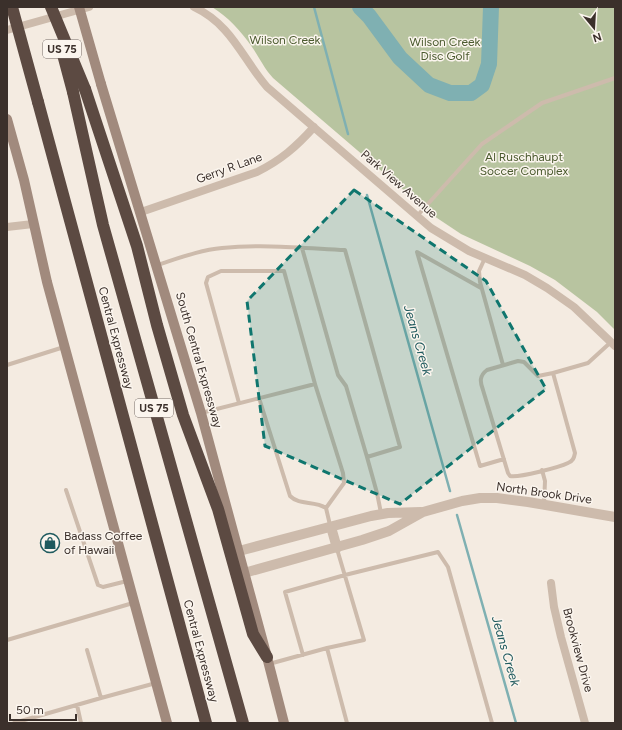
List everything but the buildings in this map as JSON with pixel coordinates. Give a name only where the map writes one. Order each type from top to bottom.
[{"type":"highway","name":"Central Expressway","points":[[12,7],[206,723]]},
{"type":"highway","name":"Central Expressway","points":[[51,7],[73,92],[103,225],[243,723]]},
{"type":"highway","points":[[51,7],[85,89],[137,246],[157,325],[183,415],[218,509],[253,634],[268,660]]},
{"type":"main road","name":"South Central Expressway","points":[[79,7],[201,413],[284,723]]},
{"type":"main road","points":[[7,119],[24,180],[33,224],[64,347],[167,723]]},
{"type":"street","points":[[7,30],[89,7]]},
{"type":"street","name":"Park View Avenue","points":[[194,7],[212,17],[221,25],[267,87],[417,216],[442,235],[469,251],[525,276],[553,291],[574,307],[613,344]]},
{"type":"street","name":"Gerry R Lane","points":[[140,212],[257,172],[270,166],[291,151],[314,127]]},
{"type":"street","points":[[7,227],[33,224]]},
{"type":"street","name":"North Brook Drive","points":[[244,573],[337,548],[390,531],[424,512],[462,501],[480,498],[497,498],[615,517]]},
{"type":"street","name":"North Brook Drive","points":[[239,551],[381,514],[424,512]]},
{"type":"street","points":[[331,527],[337,548]]},
{"type":"street","name":"Brookview Drive","points":[[551,583],[554,606],[561,637],[586,723]]},
{"type":"lane","points":[[417,216],[482,144],[542,103],[615,78]]},
{"type":"lane","points":[[157,265],[194,254],[222,248],[270,247],[344,250],[400,447],[367,457]]},
{"type":"lane","points":[[302,248],[338,375],[346,386],[377,493],[381,514]]},
{"type":"lane","points":[[481,288],[417,252],[480,466],[504,459]]},
{"type":"lane","points":[[485,258],[479,271],[481,288],[503,365]]},
{"type":"lane","points":[[239,404],[206,283],[208,277],[221,271],[284,271],[344,483],[326,508]]},
{"type":"lane","points":[[553,374],[575,453],[574,459],[570,463],[513,477],[508,473],[483,390],[480,378],[482,373],[487,370],[518,361],[524,362],[538,376],[553,374],[588,363],[613,344]]},
{"type":"lane","points":[[7,365],[64,347]]},
{"type":"lane","points":[[201,413],[315,384]]},
{"type":"lane","points":[[259,398],[290,496],[293,499],[303,503],[320,504],[326,508],[331,527]]},
{"type":"lane","points":[[542,470],[545,481],[544,505]]},
{"type":"lane","points":[[66,490],[98,585],[103,587],[128,580]]},
{"type":"lane","points":[[268,660],[302,655],[364,640],[337,548]]},
{"type":"lane","points":[[302,655],[285,592],[345,575],[438,552],[448,567],[492,723]]},
{"type":"lane","points":[[7,640],[134,602]]},
{"type":"lane","points":[[327,648],[347,723]]},
{"type":"lane","points":[[88,650],[101,698]]},
{"type":"lane","points":[[14,723],[156,683]]},
{"type":"lane","points":[[77,706],[81,723]]},
{"type":"highlighted area","points":[[354,190],[486,281],[546,389],[400,504],[265,446],[247,301]]},
{"type":"green space","name":"Al Ruschhaupt Soccer Complex","points":[[212,7],[615,7],[615,330],[597,312],[555,280],[530,266],[461,234],[434,216],[273,78],[239,30]]},
{"type":"waterway","name":"Jeans Creek","points":[[314,7],[348,134]]},
{"type":"waterway","name":"Wilson Creek","points":[[360,7],[369,16],[400,58],[429,85],[450,93],[471,93],[482,85],[489,64],[491,7]]},
{"type":"waterway","name":"Jeans Creek","points":[[367,195],[450,491]]},
{"type":"waterway","name":"Jeans Creek","points":[[457,515],[516,723]]},
{"type":"place","name":"Badass Coffee of Hawaii","points":[[50,543]]},
{"type":"park label","name":"Wilson Creek Disc Golf","points":[[445,49]]}]
